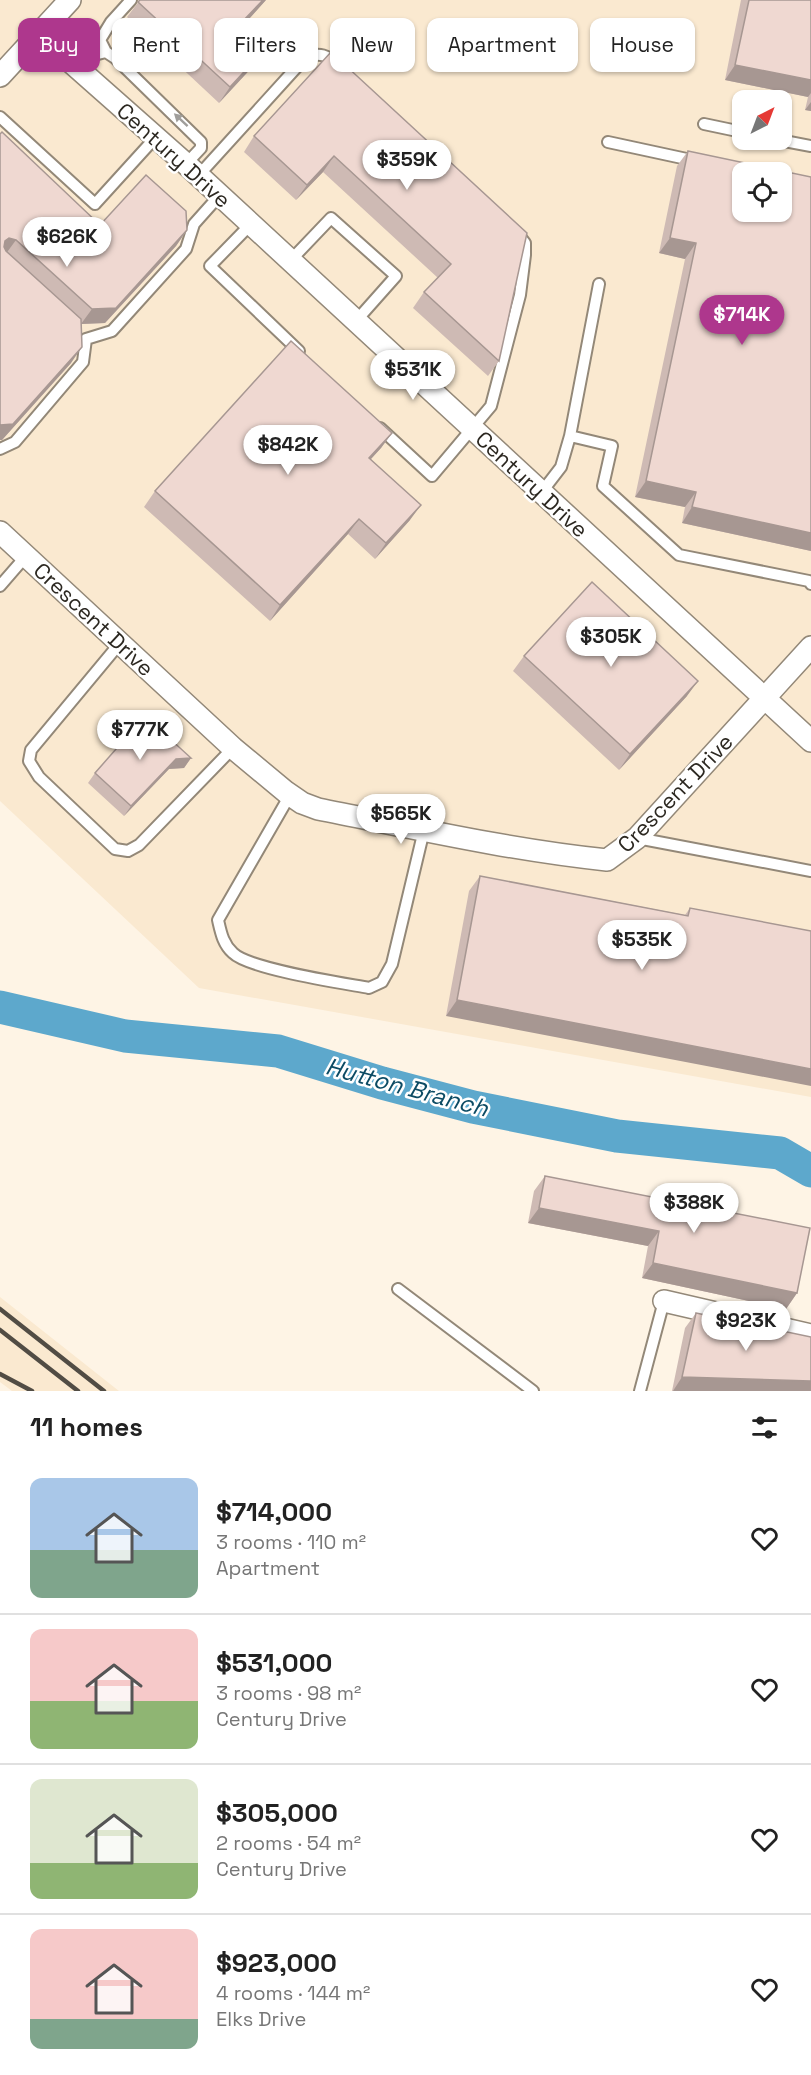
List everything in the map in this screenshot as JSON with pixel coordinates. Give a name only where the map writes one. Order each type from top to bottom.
[{"type":"street","points":[[54,18],[70,0]]},
{"type":"street","points":[[0,76],[18,57]]},
{"type":"street","name":"Century Drive","points":[[82,72],[192,170],[811,741]]},
{"type":"street","name":"Crescent Drive","points":[[0,532],[233,748],[302,803],[318,809],[567,856],[607,860],[637,838],[811,647]]},
{"type":"street","points":[[664,1300],[811,1335]]},
{"type":"lane","points":[[131,0],[111,22],[100,40],[106,52],[201,141],[201,148],[192,170]]},
{"type":"lane","points":[[100,54],[106,52]]},
{"type":"lane","points":[[192,170],[306,57],[317,53],[329,57],[346,73]]},
{"type":"lane","points":[[0,117],[95,204],[155,138]]},
{"type":"lane","points":[[704,124],[732,130]]},
{"type":"lane","points":[[609,142],[708,163]]},
{"type":"lane","points":[[792,142],[811,146]]},
{"type":"lane","points":[[0,449],[15,442],[83,362],[81,335],[112,331],[186,249],[194,224],[219,196]]},
{"type":"lane","points":[[290,261],[331,218],[396,276],[356,321]]},
{"type":"lane","points":[[250,225],[210,266],[304,355]]},
{"type":"lane","points":[[372,420],[432,476],[491,406],[520,295],[525,255],[525,243],[510,225]]},
{"type":"lane","points":[[541,493],[561,467],[570,436],[599,284]]},
{"type":"lane","points":[[570,436],[612,446],[603,486],[679,555],[809,581],[811,584]]},
{"type":"lane","points":[[0,586],[26,556]]},
{"type":"lane","points":[[120,643],[31,750],[29,761],[39,777],[115,849],[128,851],[139,845],[233,748]]},
{"type":"lane","points":[[290,795],[218,920],[224,941],[235,955],[264,967],[369,988],[382,982],[392,964],[424,830]]},
{"type":"lane","points":[[637,838],[811,871]]},
{"type":"lane","points":[[398,1289],[533,1391]]},
{"type":"lane","points":[[640,1391],[664,1300]]},
{"type":"shaded area","points":[[0,0],[811,0],[811,1097],[199,988],[0,801]]},
{"type":"shaded area","points":[[0,1297],[119,1391],[12,1391],[0,1382]]},
{"type":"building","points":[[140,0],[263,0],[246,18],[214,18],[214,72],[244,72],[230,87],[202,61],[202,18],[155,18],[138,2]]},
{"type":"building","points":[[749,0],[811,0],[811,80],[735,65]]},
{"type":"building","points":[[330,53],[330,72],[353,72],[527,233],[499,361],[424,292],[451,264],[334,156],[307,185],[254,136],[313,72],[318,72],[318,66]]},
{"type":"building","points":[[2,132],[100,225],[146,175],[186,211],[187,230],[116,308],[92,309],[16,240],[9,238],[5,241],[6,251],[81,319],[82,347],[13,424],[0,425],[0,134]]},
{"type":"building","points":[[688,151],[740,162],[732,162],[732,222],[792,222],[792,173],[811,177],[811,533],[692,507],[696,492],[646,481],[696,243],[670,238]]},
{"type":"building","points":[[291,341],[392,433],[369,458],[421,505],[386,543],[359,519],[280,605],[155,491]]},
{"type":"building","points":[[592,582],[698,681],[630,754],[524,656]]},
{"type":"building","points":[[145,716],[191,758],[176,759],[131,806],[95,773]]},
{"type":"building","points":[[480,876],[688,916],[690,908],[811,931],[811,1069],[457,1000]]},
{"type":"building","points":[[545,1176],[810,1228],[797,1293],[653,1263],[659,1231],[539,1208]]},
{"type":"building","points":[[696,1313],[811,1337],[811,1381],[682,1377]]},
{"type":"waterway","name":"Hutton Branch","points":[[0,1007],[125,1036],[278,1051],[382,1083],[473,1107],[617,1136],[780,1153],[811,1171]]},
{"type":"railway","points":[[0,1309],[104,1391]]},
{"type":"railway","points":[[0,1330],[78,1391]]},
{"type":"railway","points":[[0,1374],[32,1391]]}]
